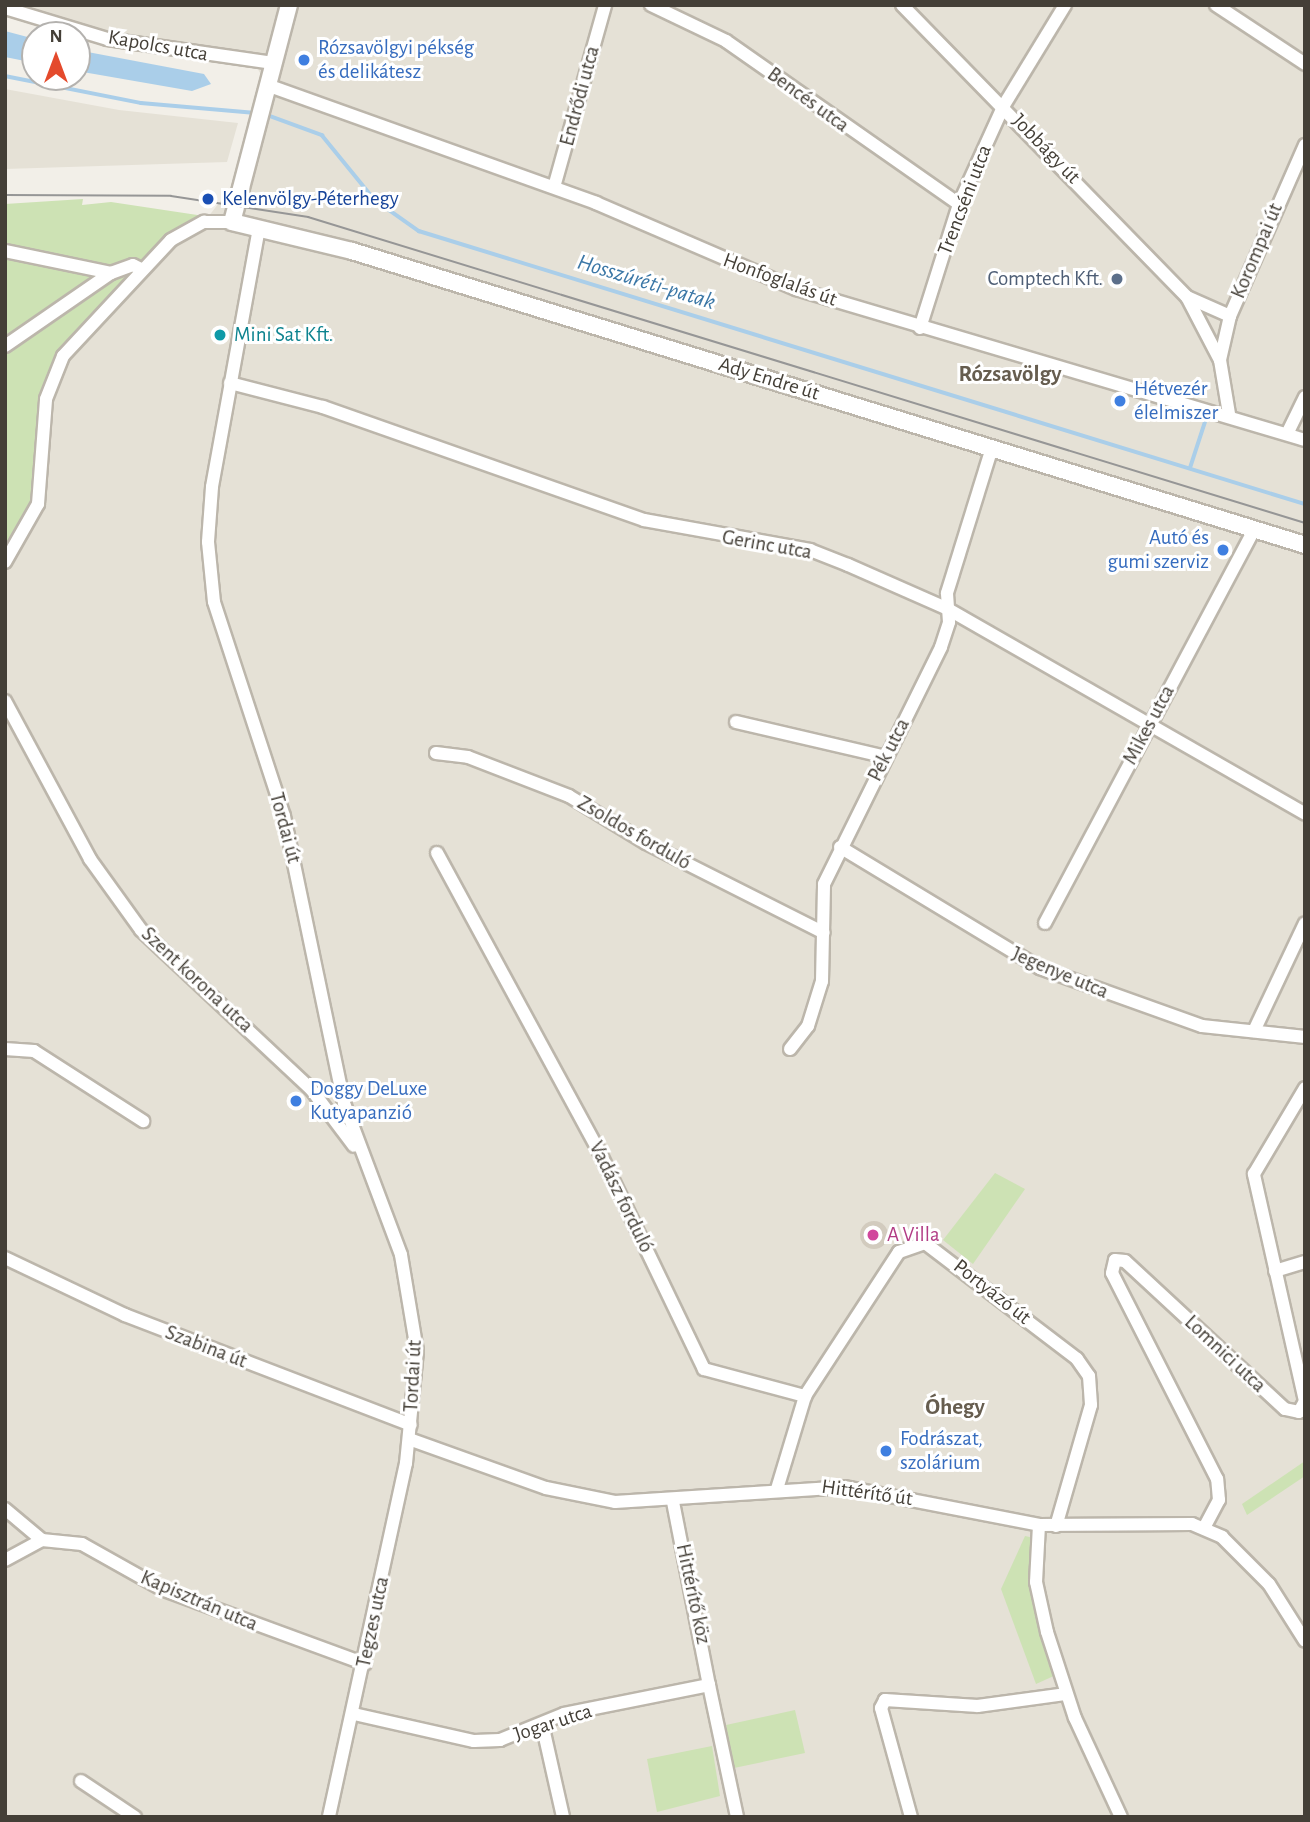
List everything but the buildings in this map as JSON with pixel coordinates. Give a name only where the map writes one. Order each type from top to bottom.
[{"type":"street","points":[[5,562],[38,504],[44,411],[54,372],[93,317],[182,231],[212,220],[232,222],[289,5]]},
{"type":"street","name":"Endrődi utca","points":[[554,187],[605,5]]},
{"type":"street","name":"Bencés utca","points":[[651,5],[726,41],[959,204]]},
{"type":"street","name":"Jobbágy út","points":[[902,5],[1004,105],[1186,297],[1220,360],[1228,414]]},
{"type":"street","name":"Trencséni utca","points":[[920,328],[959,204],[1004,105],[1065,5]]},
{"type":"street","points":[[1216,5],[1305,64]]},
{"type":"street","name":"Kapolcs utca","points":[[5,8],[107,39],[273,63]]},
{"type":"street","name":"Honfoglalás út","points":[[267,85],[554,187],[747,271],[920,328],[1228,414],[1305,440]]},
{"type":"street","name":"Korompai út","points":[[1220,360],[1230,316],[1305,145]]},
{"type":"street","name":"Ady Endre út","points":[[232,222],[352,251],[1305,545]]},
{"type":"street","name":"Tordai út","points":[[259,228],[208,521],[214,602],[284,816],[344,1103],[370,1170],[412,1297],[417,1351],[411,1425]]},
{"type":"street","points":[[5,251],[111,273]]},
{"type":"street","points":[[5,346],[111,273],[133,265],[141,269]]},
{"type":"street","name":"Jobbágy út","points":[[1186,297],[1230,316]]},
{"type":"street","name":"Gerinc utca","points":[[230,383],[324,407],[490,471],[645,520],[810,550],[946,608],[1305,814]]},
{"type":"street","points":[[1287,432],[1305,397]]},
{"type":"street","name":"Pék utca","points":[[790,1049],[808,1026],[822,981],[824,884],[940,647],[946,608],[992,448]]},
{"type":"street","name":"Mikes utca","points":[[1045,923],[1255,528]]},
{"type":"street","name":"Szent korona utca","points":[[5,701],[90,859],[141,930],[311,1089],[370,1170]]},
{"type":"street","points":[[736,722],[886,757]]},
{"type":"street","name":"Zsoldos forduló","points":[[436,753],[468,757],[569,796],[646,843],[824,933]]},
{"type":"street","name":"Jegenye utca","points":[[840,847],[1028,962],[1202,1026],[1305,1037]]},
{"type":"street","name":"Vadász forduló","points":[[437,853],[599,1151],[704,1369],[804,1396]]},
{"type":"street","points":[[1254,1031],[1305,923]]},
{"type":"street","points":[[5,1049],[34,1051],[143,1121]]},
{"type":"street","name":"Lomnici utca","points":[[1204,1528],[1219,1500],[1217,1479],[1112,1273],[1115,1260],[1125,1262],[1284,1409],[1302,1415],[1305,1401],[1255,1166],[1305,1088]]},
{"type":"street","name":"Portyázó út","points":[[804,1396],[905,1247],[925,1243],[939,1249],[1077,1359],[1089,1376],[1091,1405],[1056,1526]]},
{"type":"street","name":"Szabina út","points":[[5,1258],[125,1315],[411,1425]]},
{"type":"street","points":[[1275,1270],[1305,1262]]},
{"type":"street","points":[[777,1489],[804,1396]]},
{"type":"street","name":"Tegzes utca","points":[[329,1817],[365,1664],[411,1425]]},
{"type":"street","name":"Hittérítő út","points":[[409,1440],[585,1498],[673,1502],[777,1489],[844,1487],[1039,1525],[1204,1528]]},
{"type":"street","name":"Hittérítő köz","points":[[673,1502],[709,1685]]},
{"type":"street","points":[[5,1509],[42,1540],[5,1560]]},
{"type":"street","points":[[1039,1525],[1036,1582],[1066,1694],[1121,1817]]},
{"type":"street","points":[[1204,1528],[1269,1584],[1305,1641]]},
{"type":"street","name":"Kapisztrán utca","points":[[42,1540],[82,1544],[206,1608],[365,1664]]},
{"type":"street","points":[[709,1685],[737,1817]]},
{"type":"street","name":"Jogar utca","points":[[354,1714],[474,1741],[543,1728],[564,1714],[709,1685]]},
{"type":"street","points":[[911,1817],[881,1708],[885,1700],[978,1706],[1066,1694]]},
{"type":"street","points":[[543,1728],[563,1817]]},
{"type":"street","points":[[81,1781],[135,1817]]},
{"type":"shaded area","points":[[5,5],[1305,5],[1305,1817],[5,1817],[5,561],[54,372],[171,240],[204,222],[230,189],[263,78],[256,66],[91,39],[91,21],[24,21],[5,15]]},
{"type":"shaded area","points":[[5,89],[119,110],[238,123],[227,162],[5,169]]},
{"type":"green space","points":[[83,199],[82,205],[111,202],[204,216],[204,222],[182,231],[54,372],[43,485],[5,561],[5,204]]},
{"type":"green space","points":[[995,1173],[1025,1189],[973,1264],[943,1240]]},
{"type":"green space","points":[[1305,1461],[1305,1476],[1247,1515],[1242,1504]]},
{"type":"green space","points":[[1025,1536],[1034,1538],[1056,1675],[1036,1684],[1001,1589]]},
{"type":"green space","points":[[795,1710],[805,1753],[734,1768],[726,1725]]},
{"type":"green space","points":[[712,1746],[720,1796],[657,1812],[647,1759]]},
{"type":"water","points":[[5,31],[21,35],[21,60],[5,57]]},
{"type":"water","points":[[91,53],[204,74],[211,84],[192,91],[91,73]]},
{"type":"waterway","name":"Hosszúréti-patak","points":[[5,76],[141,103],[256,113]]},
{"type":"waterway","name":"Hosszúréti-patak","points":[[267,115],[322,135],[375,200],[419,231],[1305,504]]},
{"type":"waterway","points":[[1190,468],[1205,422]]},
{"type":"tram line","points":[[5,195],[171,196],[308,217],[1305,523]]},
{"type":"place","name":"Rózsavölgyi pékség és delikátesz","points":[[304,60]]},
{"type":"place","name":"Kelenvölgy-Péterhegy","points":[[208,199]]},
{"type":"place","name":"Comptech Kft.","points":[[1117,279]]},
{"type":"place","name":"Mini Sat Kft.","points":[[220,335]]},
{"type":"place","name":"Hétvezér élelmiszer","points":[[1120,401]]},
{"type":"place","name":"Autó és gumi szerviz","points":[[1223,550]]},
{"type":"place","name":"Doggy DeLuxe Kutyapanzió","points":[[296,1101]]},
{"type":"place","name":"A Villa","points":[[873,1235]]},
{"type":"place","name":"Fodrászat, szolárium","points":[[886,1451]]},
{"type":"district","name":"Rózsavölgy","points":[[1010,375]]},
{"type":"district","name":"Óhegy","points":[[955,1408]]}]
